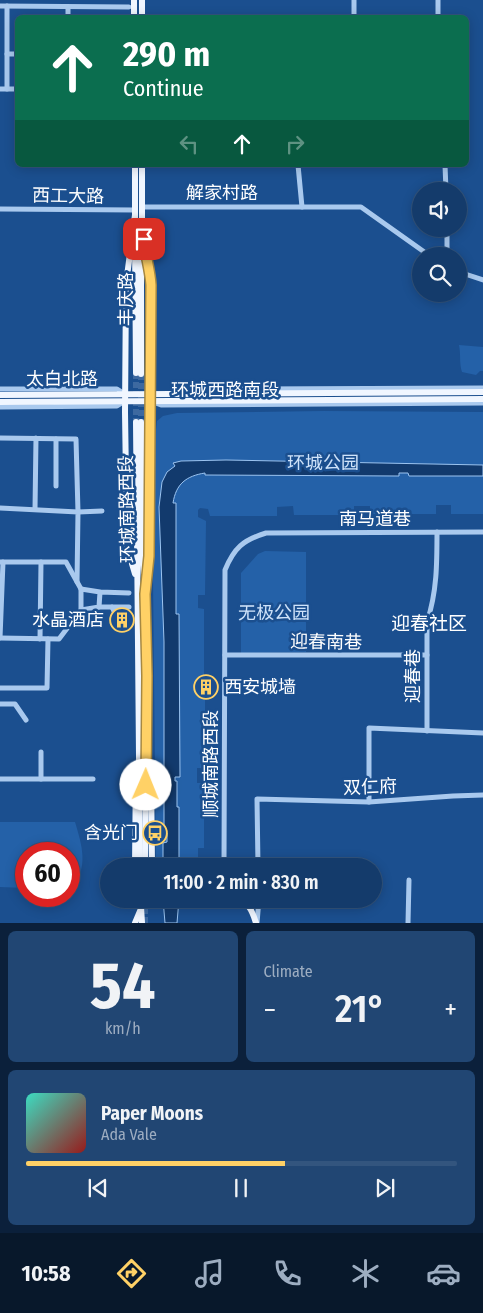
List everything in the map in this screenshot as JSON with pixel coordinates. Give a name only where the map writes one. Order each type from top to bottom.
[{"type":"main road","points":[[134,0],[134,15]]},
{"type":"main road","points":[[142,0],[142,15]]},
{"type":"main road","name":"丰庆路","points":[[134,167],[138,373],[142,167]]},
{"type":"main road","points":[[135,212],[126,284],[125,397],[128,547],[138,583]]},
{"type":"main road","points":[[142,221],[146,257],[150,268],[149,556],[145,594]]},
{"type":"main road","name":"环城西路南段","points":[[151,397],[224,394],[483,392]]},
{"type":"main road","name":"太白北路","points":[[0,395],[125,397]]},
{"type":"main road","name":"太白北路","points":[[0,402],[125,397]]},
{"type":"main road","name":"环城西路南段","points":[[125,397],[483,399]]},
{"type":"main road","name":"环城南路西段","points":[[140,858],[138,422],[145,594],[145,858]]},
{"type":"main road","name":"环城南路西段","points":[[135,858],[134,780],[138,726]]},
{"type":"main road","points":[[146,746],[151,772],[152,858]]},
{"type":"main road","points":[[135,923],[142,908]]},
{"type":"main road","points":[[142,908],[142,923]]},
{"type":"main road","points":[[250,908],[256,923]]},
{"type":"street","points":[[354,0],[354,15]]},
{"type":"street","points":[[438,0],[438,15]]},
{"type":"street","points":[[0,6],[129,7]]},
{"type":"street","points":[[7,6],[7,89]]},
{"type":"street","points":[[68,7],[68,15]]},
{"type":"street","points":[[0,44],[7,44]]},
{"type":"street","points":[[7,54],[15,54]]},
{"type":"street","points":[[0,89],[15,89]]},
{"type":"street","points":[[298,167],[302,206]]},
{"type":"street","points":[[445,167],[446,182]]},
{"type":"street","name":"解家村路","points":[[142,207],[361,207],[417,247]]},
{"type":"street","name":"西工大路","points":[[0,209],[135,212]]},
{"type":"street","points":[[467,275],[483,280]]},
{"type":"street","name":"环城西路南段","points":[[224,394],[236,389],[483,388]]},
{"type":"street","points":[[0,389],[116,389],[125,397],[116,406],[0,407]]},
{"type":"street","name":"环城西路南段","points":[[151,397],[162,405],[483,403]]},
{"type":"street","points":[[233,405],[245,399]]},
{"type":"street","points":[[0,438],[76,439],[77,582]]},
{"type":"street","points":[[35,509],[36,438]]},
{"type":"street","points":[[56,438],[56,486]]},
{"type":"street","points":[[0,508],[78,512],[102,511]]},
{"type":"street","name":"迎春巷","points":[[427,731],[427,622],[436,588],[437,532]]},
{"type":"street","name":"南马道巷","points":[[266,533],[483,532]]},
{"type":"street","name":"顺城南路西段","points":[[224,858],[225,570],[231,557],[240,545],[252,537],[266,533]]},
{"type":"street","points":[[2,562],[42,562],[66,562],[81,589],[81,610],[59,639],[0,638],[2,562]]},
{"type":"street","points":[[40,638],[42,562]]},
{"type":"street","points":[[81,589],[129,593]]},
{"type":"street","points":[[99,607],[100,592]]},
{"type":"street","points":[[81,610],[99,607],[129,607]]},
{"type":"street","points":[[112,607],[118,618]]},
{"type":"street","points":[[0,688],[47,688],[48,639]]},
{"type":"street","name":"迎春南巷","points":[[225,655],[427,655]]},
{"type":"street","points":[[0,704],[14,704],[26,720]]},
{"type":"street","points":[[369,802],[369,728],[483,733]]},
{"type":"street","points":[[41,752],[41,779]]},
{"type":"street","points":[[0,779],[92,779]]},
{"type":"street","name":"双仁府","points":[[258,858],[257,799],[369,802],[483,795]]},
{"type":"street","points":[[408,923],[409,880]]},
{"type":"street","points":[[256,923],[258,908]]},
{"type":"green space","points":[[459,345],[483,347],[483,371],[476,375],[462,372]]},
{"type":"green space","name":"环城公园","points":[[324,411],[483,412],[483,514],[451,514],[451,505],[436,505],[436,514],[370,514],[370,506],[354,506],[354,515],[294,515],[293,506],[277,507],[277,516],[210,516],[208,509],[200,508],[198,510],[198,517],[206,521],[205,595],[198,595],[198,608],[204,609],[204,681],[197,682],[197,693],[205,693],[205,768],[197,768],[197,783],[204,783],[204,848],[198,848],[198,858],[156,858],[153,579],[154,460],[157,421],[163,416],[177,413]]},
{"type":"green space","name":"无极公园","points":[[265,551],[306,552],[306,652],[241,653],[241,573],[258,554]]},
{"type":"green space","points":[[0,822],[75,822],[82,847],[80,873],[80,842],[15,842],[15,888],[0,887]]},
{"type":"shaded area","points":[[226,460],[483,465],[483,476],[409,476],[408,473],[399,473],[399,476],[205,475],[205,473],[192,476],[179,486],[173,503],[176,503],[176,614],[179,614],[180,777],[175,777],[175,781],[177,781],[177,807],[179,807],[179,858],[163,858],[163,843],[167,842],[167,833],[164,833],[164,642],[159,507],[162,482],[167,472],[175,466],[173,463],[181,461]]},
{"type":"shaded area","points":[[164,908],[178,908],[177,923],[165,923]]},
{"type":"tunnel","points":[[136,373],[136,422]]},
{"type":"tunnel","points":[[141,374],[141,422]]},
{"type":"tunnel","points":[[145,908],[145,923]]},
{"type":"place","name":"水晶酒店","points":[[122,620]]},
{"type":"place","name":"西安城墙","points":[[206,687]]},
{"type":"place","name":"含光门","points":[[155,833]]},
{"type":"district","name":"迎春社区","points":[[429,623]]},
{"type":"route","points":[[144,239],[146,257],[150,268],[151,285],[149,556],[145,594],[147,676],[146,785]]}]
